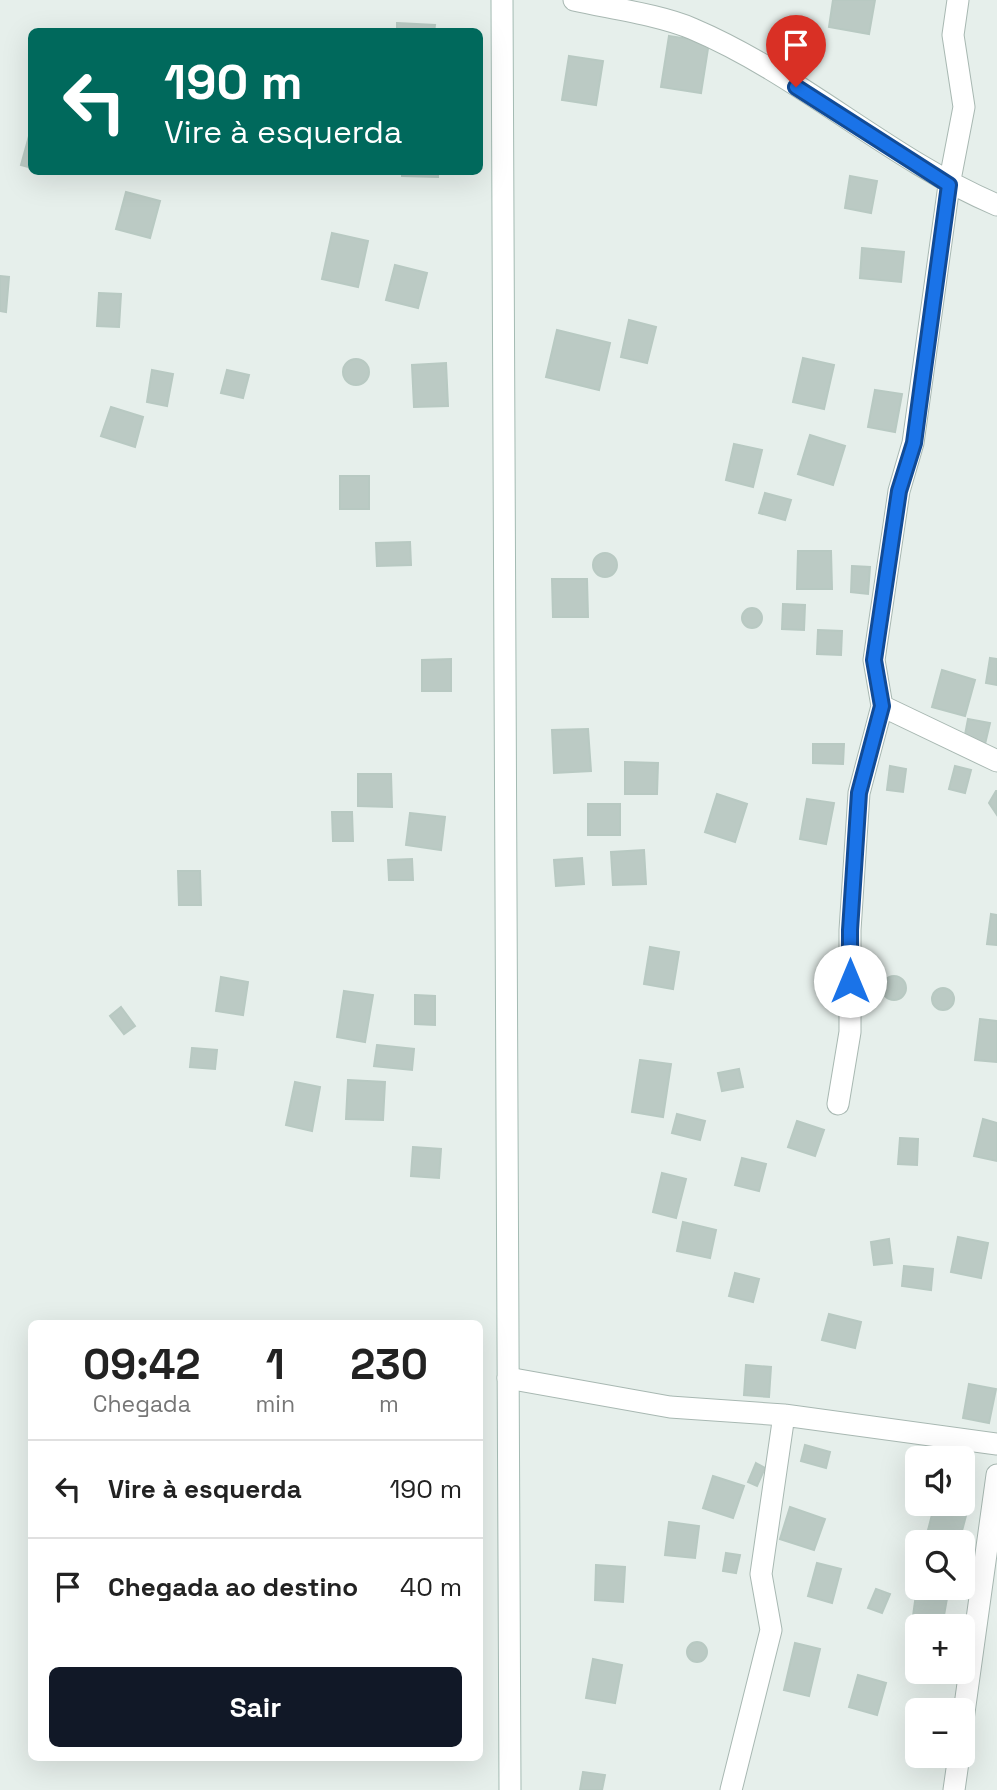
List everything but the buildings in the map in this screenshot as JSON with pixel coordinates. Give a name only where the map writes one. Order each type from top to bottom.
[{"type":"street","points":[[502,0],[510,1790]]},
{"type":"street","points":[[574,0],[691,27],[752,59],[949,185],[997,205]]},
{"type":"street","points":[[838,1104],[850,1031],[850,930],[859,793],[882,706],[875,671],[875,647],[899,491],[915,433],[949,185],[964,107],[953,34],[958,0]]},
{"type":"street","points":[[882,706],[997,761]]},
{"type":"street","points":[[508,1378],[670,1407],[784,1415],[997,1444]]},
{"type":"street","points":[[731,1790],[771,1630],[761,1574],[784,1415]]},
{"type":"street","points":[[966,1698],[997,1475]]},
{"type":"street","points":[[954,1790],[957,1768]]},
{"type":"route","points":[[796,87],[949,185],[914,443],[899,491],[874,660],[882,706],[859,793],[850,930],[850,981]]}]
